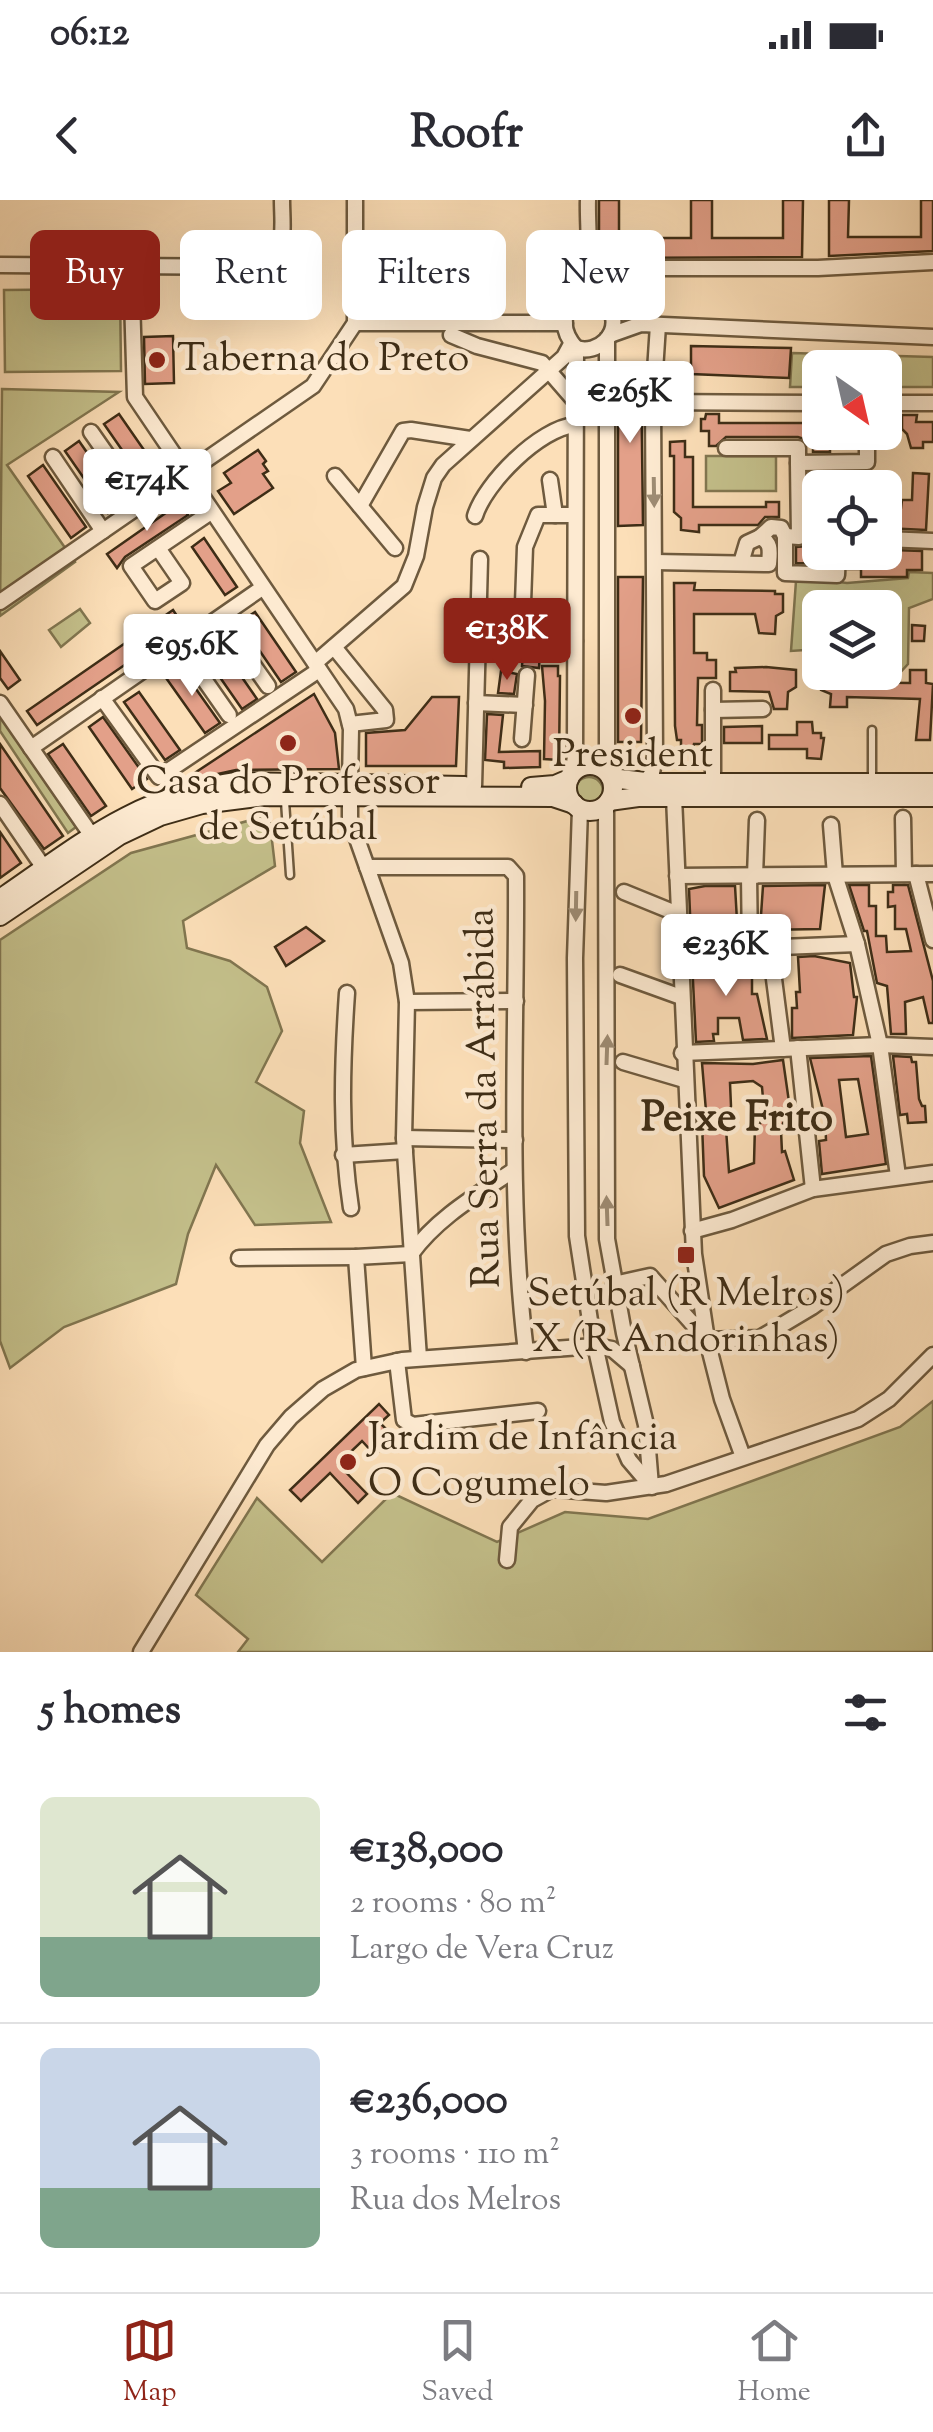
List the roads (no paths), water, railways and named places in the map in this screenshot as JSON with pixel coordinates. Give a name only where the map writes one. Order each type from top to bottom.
[{"type":"main road","points":[[0,916],[120,835],[160,816],[222,800],[350,790],[534,787],[594,765],[609,775],[645,782],[933,783]]},
{"type":"main road","points":[[608,803],[612,794],[609,775]]},
{"type":"main road","points":[[571,776],[569,797],[577,806]]},
{"type":"main road","points":[[0,899],[140,808],[203,787],[236,782],[553,797],[595,811],[630,797],[933,798]]},
{"type":"main road","points":[[0,889],[20,885]]},
{"type":"street","points":[[160,266],[265,264],[273,260],[282,243],[282,200]]},
{"type":"street","points":[[0,602],[313,386],[355,324],[355,200]]},
{"type":"street","points":[[587,230],[588,200]]},
{"type":"street","points":[[596,200],[596,230]]},
{"type":"street","points":[[665,268],[818,268],[933,262]]},
{"type":"street","points":[[0,265],[30,265]]},
{"type":"street","points":[[132,320],[134,397],[346,709],[350,724],[350,819],[401,963],[408,1002],[404,1144],[419,1358]]},
{"type":"street","points":[[565,320],[574,346],[575,400],[571,776]]},
{"type":"street","points":[[609,775],[609,337],[613,320]]},
{"type":"street","points":[[634,320],[641,324]]},
{"type":"street","points":[[355,324],[565,324]]},
{"type":"street","points":[[574,346],[594,348],[641,324],[933,338]]},
{"type":"street","points":[[645,782],[654,768],[655,756],[653,402],[658,324]]},
{"type":"street","points":[[451,335],[477,346],[534,360],[548,369],[575,400]]},
{"type":"street","points":[[102,698],[158,777],[317,667],[334,647],[404,586],[416,556],[424,507],[434,478],[470,439],[574,346]]},
{"type":"street","points":[[531,387],[550,382],[561,384]]},
{"type":"street","points":[[653,402],[802,403]]},
{"type":"street","points":[[902,403],[933,403]]},
{"type":"street","points":[[475,516],[481,496],[548,432],[575,424]]},
{"type":"street","points":[[360,506],[403,431],[470,439]]},
{"type":"street","points":[[91,432],[142,505]]},
{"type":"street","points":[[726,448],[798,448],[803,462],[799,537],[785,536]]},
{"type":"street","points":[[803,462],[867,462],[867,450]]},
{"type":"street","points":[[53,457],[104,531]]},
{"type":"street","points":[[335,476],[395,548]]},
{"type":"street","points":[[550,480],[555,515]]},
{"type":"street","points":[[158,548],[211,512]]},
{"type":"street","points":[[523,602],[525,548],[538,515],[575,515]]},
{"type":"street","points":[[741,563],[748,543],[771,527],[781,528],[785,536],[786,573],[837,575],[837,570]]},
{"type":"street","points":[[656,562],[769,564],[770,546],[760,537]]},
{"type":"street","points":[[902,540],[933,541]]},
{"type":"street","points":[[474,786],[480,559]]},
{"type":"street","points":[[31,748],[262,588]]},
{"type":"street","points":[[220,618],[268,686]]},
{"type":"street","points":[[478,640],[575,641]]},
{"type":"street","points":[[180,645],[228,715]]},
{"type":"street","points":[[334,647],[385,710],[386,720],[350,724]]},
{"type":"street","points":[[522,739],[527,676]]},
{"type":"street","points":[[713,690],[713,783]]},
{"type":"street","points":[[0,703],[92,836]]},
{"type":"street","points":[[476,703],[525,705]]},
{"type":"street","points":[[713,710],[764,709]]},
{"type":"street","points":[[674,797],[692,1231],[707,1340],[743,1457]]},
{"type":"street","points":[[608,803],[608,1238],[614,1284],[644,1415],[652,1487]]},
{"type":"street","points":[[0,804],[44,868]]},
{"type":"street","points":[[577,806],[577,1236],[612,1422],[629,1460],[652,1487]]},
{"type":"street","points":[[903,818],[910,874],[933,940]]},
{"type":"street","points":[[750,948],[757,820]]},
{"type":"street","points":[[831,825],[836,875],[880,1044],[898,1176]]},
{"type":"street","name":"Rua Serra da Arrábida","points":[[367,867],[508,867],[516,876],[514,1170],[517,1277],[526,1352]]},
{"type":"street","points":[[677,876],[933,874]]},
{"type":"street","points":[[624,892],[678,914]]},
{"type":"street","points":[[679,951],[857,944]]},
{"type":"street","points":[[770,948],[814,1189]]},
{"type":"street","points":[[620,976],[681,997]]},
{"type":"street","points":[[348,994],[342,1064],[343,1154],[351,1208]]},
{"type":"street","points":[[408,1002],[516,1001]]},
{"type":"street","points":[[682,1053],[880,1044],[933,1047]]},
{"type":"street","points":[[624,1062],[684,1080]]},
{"type":"street","points":[[343,1154],[404,1144],[515,1140]]},
{"type":"street","points":[[239,1258],[411,1254],[427,1232],[514,1170]]},
{"type":"street","points":[[692,1231],[814,1189],[933,1173]]},
{"type":"street","points":[[707,1340],[760,1338],[812,1308],[886,1254],[933,1244]]},
{"type":"street","points":[[356,1258],[364,1368]]},
{"type":"street","points":[[614,1284],[650,1276],[707,1340]]},
{"type":"street","points":[[142,1652],[267,1445],[323,1389],[364,1368],[397,1361],[595,1346],[612,1349],[634,1368]]},
{"type":"street","points":[[507,1560],[510,1528],[532,1500],[552,1489],[606,1493],[652,1487],[858,1419],[888,1399],[933,1354]]},
{"type":"street","points":[[397,1361],[401,1409],[404,1420],[413,1424],[538,1411]]},
{"type":"street","points":[[612,1422],[625,1436],[632,1436],[639,1432],[644,1415]]},
{"type":"lane","points":[[872,730],[872,783]]},
{"type":"lane","points":[[285,797],[290,875]]},
{"type":"place","name":"Taberna do Preto","points":[[157,360]]},
{"type":"place","name":"President","points":[[633,716]]},
{"type":"place","name":"Casa do Professor de Setúbal","points":[[288,743]]},
{"type":"place","name":"Setúbal (R Melros) X (R Andorinhas)","points":[[686,1255]]},
{"type":"place","name":"Jardim de Infância O Cogumelo","points":[[348,1462]]},
{"type":"district","name":"Peixe Frito","points":[[737,1120]]}]
